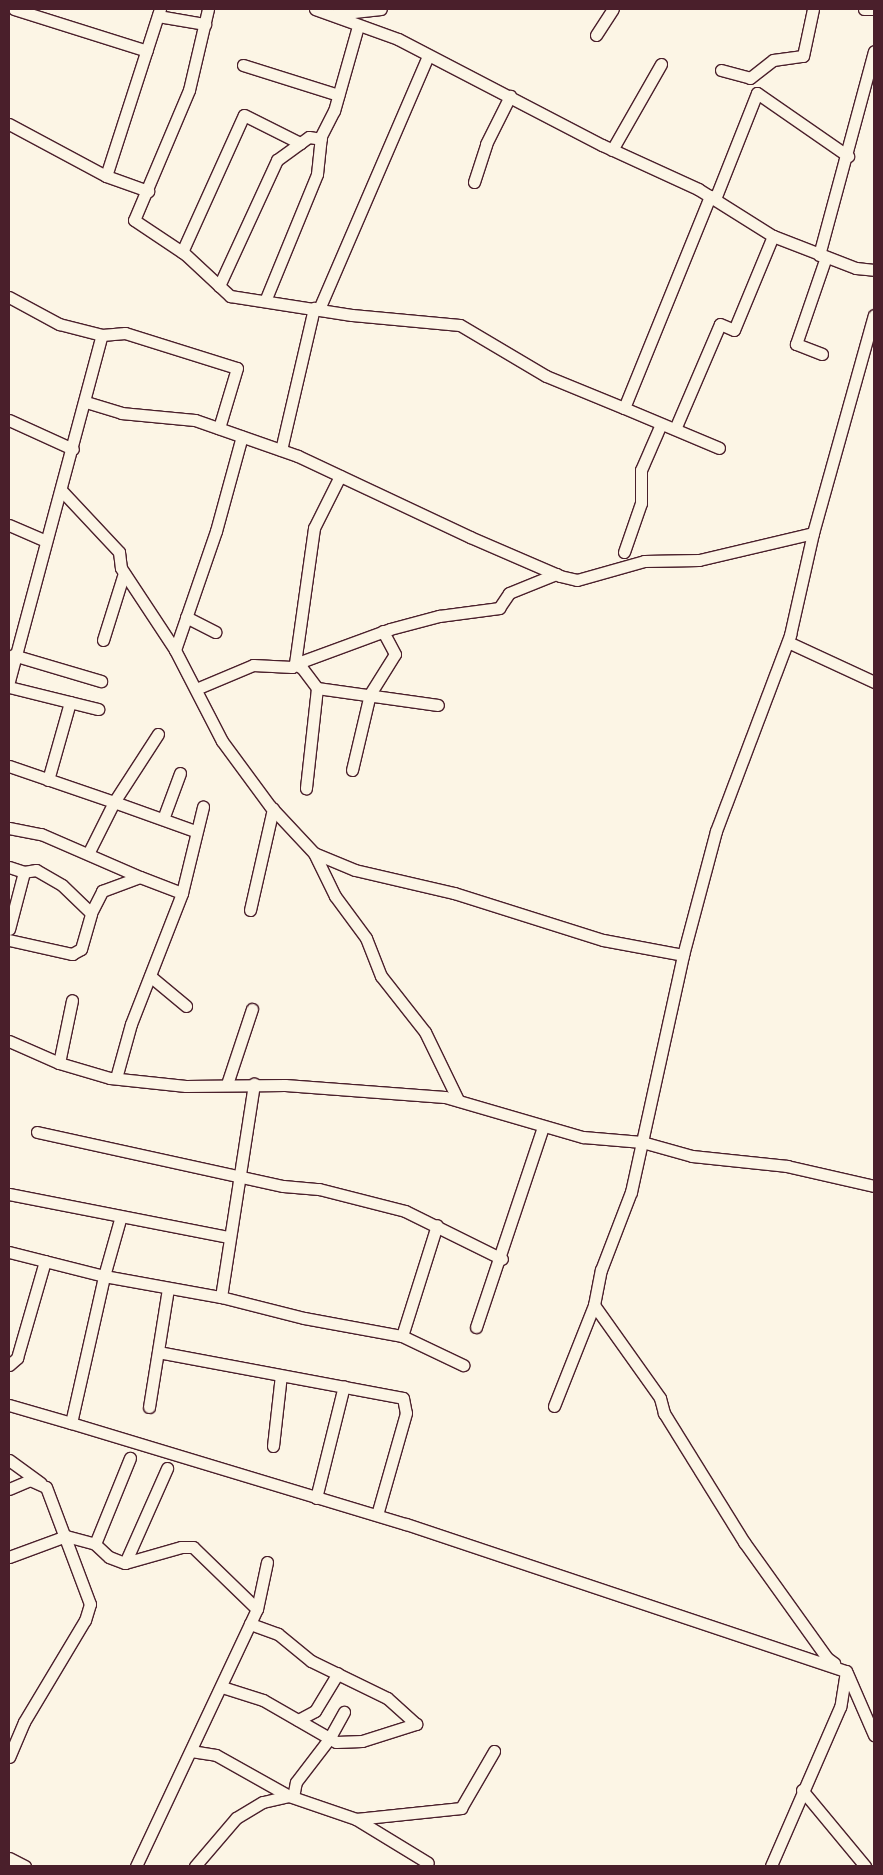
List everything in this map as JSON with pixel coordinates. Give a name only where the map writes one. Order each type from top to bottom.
[{"type":"street","points":[[14,9],[31,16],[43,12],[147,51]]},
{"type":"street","points":[[208,9],[189,90],[148,192],[134,220],[182,252],[230,296],[317,308],[352,316],[460,325],[546,376],[719,448]]},
{"type":"street","points":[[315,9],[398,39],[612,150],[713,198],[773,236],[856,268],[874,270]]},
{"type":"street","points":[[332,14],[381,9]]},
{"type":"street","points":[[596,35],[613,9]]},
{"type":"street","points":[[721,70],[750,78],[773,60],[803,56],[813,9]]},
{"type":"street","points":[[864,9],[873,9]]},
{"type":"street","points":[[106,176],[159,12],[205,24]]},
{"type":"street","points":[[265,301],[317,174],[321,139],[338,95],[358,26]]},
{"type":"street","points":[[822,354],[796,344],[823,256],[874,51]]},
{"type":"street","points":[[281,450],[317,308],[428,56]]},
{"type":"street","points":[[612,150],[661,64]]},
{"type":"street","points":[[243,65],[338,95]]},
{"type":"street","points":[[624,408],[757,93],[848,156]]},
{"type":"street","points":[[474,182],[486,144],[510,96]]},
{"type":"street","points":[[182,252],[244,115],[300,143]]},
{"type":"street","points":[[9,124],[106,176],[148,192]]},
{"type":"street","points":[[219,286],[277,160],[309,137],[321,139]]},
{"type":"street","points":[[674,429],[720,324],[734,330],[773,236]]},
{"type":"street","points":[[9,297],[59,324],[102,335],[125,333],[237,368],[219,428]]},
{"type":"street","points":[[554,1406],[594,1305],[601,1270],[631,1192],[683,955],[716,831],[788,642],[813,533],[874,315]]},
{"type":"street","points":[[9,681],[13,654],[13,635],[46,541],[86,402],[102,335]]},
{"type":"street","points":[[86,402],[121,413],[169,416],[219,428],[281,450],[556,574],[577,580],[644,561],[699,560],[813,533]]},
{"type":"street","points":[[9,420],[72,449]]},
{"type":"street","points":[[624,552],[642,503],[641,470],[661,424]]},
{"type":"street","points":[[175,650],[216,531],[242,436]]},
{"type":"street","points":[[295,664],[314,528],[340,476]]},
{"type":"street","points":[[61,490],[119,552],[124,574],[175,650],[222,741],[273,809],[314,852],[335,896],[366,938],[381,976],[425,1032],[458,1100]]},
{"type":"street","points":[[9,525],[46,541]]},
{"type":"street","points":[[103,640],[124,574]]},
{"type":"street","points":[[196,689],[253,665],[292,667],[295,664],[384,631],[439,616],[499,608],[508,593],[556,574]]},
{"type":"street","points":[[186,617],[215,632]]},
{"type":"street","points":[[352,770],[369,695],[395,654],[384,631]]},
{"type":"street","points":[[788,642],[874,682]]},
{"type":"street","points":[[13,654],[101,681]]},
{"type":"street","points":[[295,664],[317,688],[438,705]]},
{"type":"street","points":[[9,687],[98,709]]},
{"type":"street","points":[[306,788],[317,688]]},
{"type":"street","points":[[48,780],[70,702]]},
{"type":"street","points":[[88,854],[114,802],[158,734]]},
{"type":"street","points":[[9,766],[195,831]]},
{"type":"street","points":[[163,819],[180,773]]},
{"type":"street","points":[[116,1078],[150,976],[182,894],[195,831],[203,807]]},
{"type":"street","points":[[250,910],[273,809]]},
{"type":"street","points":[[9,828],[42,834],[182,894]]},
{"type":"street","points":[[314,852],[355,870],[454,893],[602,940],[683,955]]},
{"type":"street","points":[[9,867],[24,872],[36,870],[62,886],[91,914]]},
{"type":"street","points":[[9,929],[24,872]]},
{"type":"street","points":[[9,940],[72,954],[81,950],[91,914],[102,891],[140,877]]},
{"type":"street","points":[[150,976],[186,1006]]},
{"type":"street","points":[[59,1064],[72,1000]]},
{"type":"street","points":[[227,1084],[252,1009]]},
{"type":"street","points":[[9,1041],[59,1064],[116,1078],[186,1086],[254,1084],[404,1092],[458,1100],[543,1127],[606,1141],[642,1142],[692,1156],[787,1166],[874,1186]]},
{"type":"street","points":[[221,1297],[242,1174],[254,1084]]},
{"type":"street","points":[[476,1327],[502,1259],[543,1127]]},
{"type":"street","points":[[36,1132],[242,1174],[283,1186],[354,1197],[418,1215],[502,1259]]},
{"type":"street","points":[[9,1194],[230,1237]]},
{"type":"street","points":[[72,1423],[104,1276],[121,1216]]},
{"type":"street","points":[[402,1336],[437,1225]]},
{"type":"street","points":[[9,1252],[104,1276],[221,1297],[304,1318],[402,1336],[463,1365]]},
{"type":"street","points":[[9,1365],[18,1358],[45,1261]]},
{"type":"street","points":[[149,1407],[168,1289]]},
{"type":"street","points":[[594,1305],[660,1398],[664,1413],[744,1542],[827,1658],[846,1671],[874,1735]]},
{"type":"street","points":[[158,1352],[344,1386],[407,1401],[377,1516]]},
{"type":"street","points":[[273,1446],[281,1375]]},
{"type":"street","points":[[316,1498],[344,1386]]},
{"type":"street","points":[[9,1405],[377,1516],[846,1671]]},
{"type":"street","points":[[95,1544],[130,1458]]},
{"type":"street","points":[[9,1460],[46,1487],[86,1592],[89,1611],[24,1722],[9,1757]]},
{"type":"street","points":[[125,1562],[167,1468]]},
{"type":"street","points":[[9,1489],[30,1480],[46,1487]]},
{"type":"street","points":[[9,1557],[66,1536],[95,1544],[108,1557],[125,1562],[181,1547],[193,1547],[257,1609]]},
{"type":"street","points":[[9,1546],[24,1550]]},
{"type":"street","points":[[136,1866],[222,1687],[257,1609],[267,1562]]},
{"type":"street","points":[[222,1687],[262,1700],[329,1739],[354,1743],[416,1724],[387,1698],[312,1661],[278,1634],[250,1624]]},
{"type":"street","points":[[771,1866],[802,1790],[840,1707],[846,1671]]},
{"type":"street","points":[[298,1720],[315,1711],[338,1673]]},
{"type":"street","points":[[291,1797],[296,1782],[329,1739],[344,1712]]},
{"type":"street","points":[[191,1751],[216,1755],[291,1797],[356,1819],[428,1863]]},
{"type":"street","points":[[356,1819],[462,1808],[494,1751]]},
{"type":"street","points":[[802,1790],[865,1866]]},
{"type":"street","points":[[195,1866],[236,1818],[263,1802],[291,1797]]},
{"type":"street","points":[[9,1858],[25,1866]]}]
